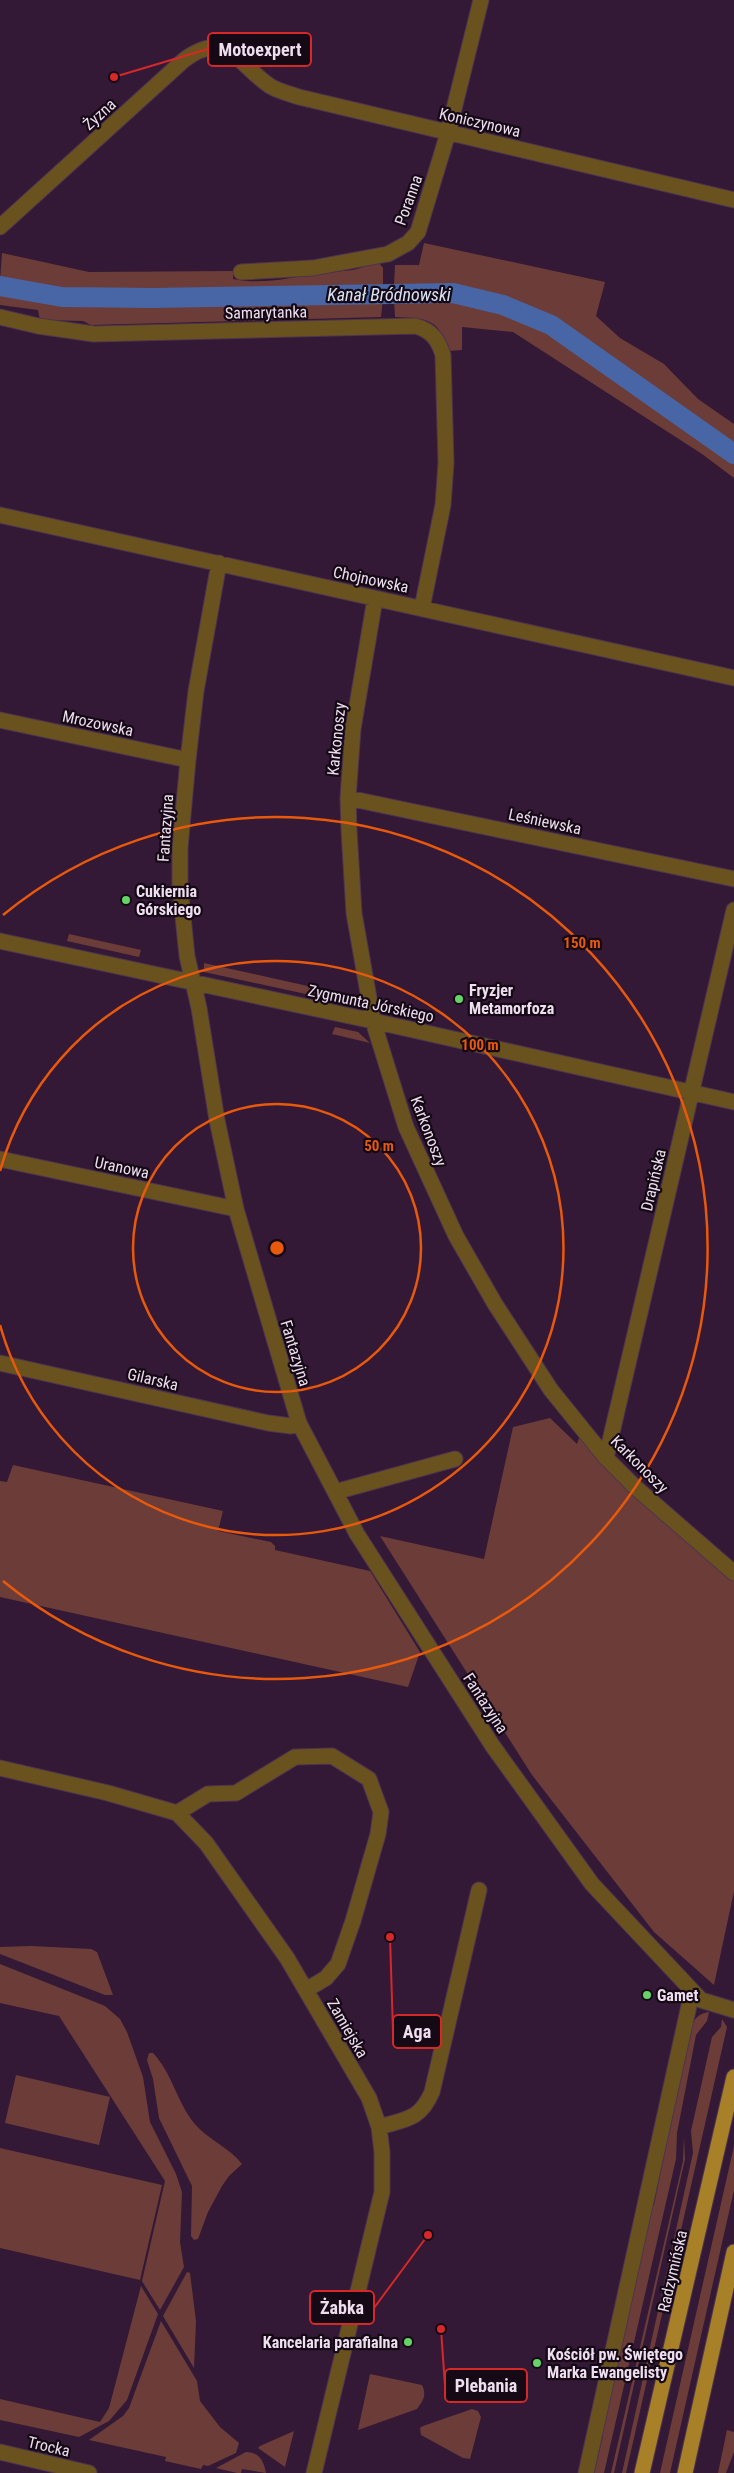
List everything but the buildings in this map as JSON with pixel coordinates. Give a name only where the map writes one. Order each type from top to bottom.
[{"type":"main road","name":"Radzymińska","points":[[642,2473],[734,2078]]},
{"type":"main road","points":[[685,2473],[734,2252]]},
{"type":"street","name":"Poranna","points":[[241,272],[314,268],[388,254],[398,250],[418,232],[448,133],[481,0]]},
{"type":"street","name":"Żyzna","points":[[0,227],[184,60],[199,49],[215,47],[230,51]]},
{"type":"street","name":"Koniczynowa","points":[[230,51],[270,86],[299,97],[734,200]]},
{"type":"street","name":"Samarytanka","points":[[0,317],[38,326],[94,334],[415,326],[433,334],[440,344],[443,355],[446,463],[443,505],[422,608]]},
{"type":"street","name":"Chojnowska","points":[[0,514],[734,678]]},
{"type":"street","name":"Fantazyjna","points":[[219,563],[196,691],[180,848],[180,887],[187,956],[215,1111],[236,1209],[299,1423],[357,1534],[492,1745],[592,1884],[692,1992],[708,2003],[734,2010]]},
{"type":"street","name":"Karkonoszy","points":[[375,599],[353,729],[348,798],[354,913],[373,1021],[406,1127],[456,1236],[495,1304],[551,1390],[606,1458],[635,1487],[734,1572]]},
{"type":"street","name":"Mrozowska","points":[[0,720],[188,760]]},
{"type":"street","name":"Leśniewska","points":[[348,798],[734,879]]},
{"type":"street","name":"Drapińska","points":[[606,1458],[734,910]]},
{"type":"street","name":"Zygmunta Jórskiego","points":[[0,942],[373,1021],[734,1102]]},
{"type":"street","name":"Uranowa","points":[[0,1159],[236,1209]]},
{"type":"street","name":"Gilarska","points":[[0,1363],[268,1423],[291,1426],[299,1423]]},
{"type":"street","points":[[335,1492],[455,1459]]},
{"type":"street","points":[[177,1813],[208,1794],[236,1793],[295,1757],[332,1756],[369,1778],[382,1812],[353,1921],[338,1964],[326,1978],[306,1990]]},
{"type":"street","name":"Zamiejska","points":[[0,1768],[108,1793],[177,1813],[206,1843],[287,1958],[369,2098],[379,2127],[382,2152],[382,2192],[314,2473]]},
{"type":"street","points":[[379,2127],[415,2117],[426,2106],[432,2092],[479,1890]]},
{"type":"street","points":[[586,2473],[692,1992]]},
{"type":"street","name":"Trocka","points":[[0,2452],[89,2473]]},
{"type":"shaded area","points":[[424,243],[605,282],[596,316],[620,338],[664,364],[698,399],[734,424],[734,446],[559,322],[507,299],[472,290],[449,286],[394,285],[395,265],[419,265]]},
{"type":"shaded area","points":[[2,253],[89,272],[233,271],[233,279],[244,281],[276,280],[318,273],[348,271],[380,264],[383,268],[383,287],[81,292],[0,281]]},
{"type":"shaded area","points":[[0,292],[95,302],[143,304],[383,299],[381,317],[91,325],[83,321],[40,320],[38,310],[0,305]]},
{"type":"shaded area","points":[[401,297],[446,299],[488,307],[545,329],[734,461],[734,478],[702,454],[513,332],[462,327],[462,350],[448,351],[441,332],[430,322],[423,319],[395,317],[394,299]]},
{"type":"shaded area","points":[[69,934],[141,950],[139,957],[67,941]]},
{"type":"shaded area","points":[[204,963],[357,997],[352,1004],[204,972]]},
{"type":"shaded area","points":[[335,1027],[358,1032],[370,1043],[332,1034]]},
{"type":"shaded area","points":[[550,1418],[577,1444],[579,1438],[734,1580],[734,1891],[714,1985],[654,1932],[532,1775],[380,1536],[484,1559],[513,1427]]},
{"type":"shaded area","points":[[13,1465],[223,1511],[218,1531],[271,1542],[275,1546],[275,1550],[370,1571],[420,1652],[408,1687],[0,1597],[0,1481],[7,1482]]},
{"type":"shaded area","points":[[31,1946],[91,1949],[97,1952],[113,1995],[105,1995],[0,1954],[0,1947]]},
{"type":"shaded area","points":[[0,1964],[105,2006],[120,2019],[127,2032],[143,2077],[150,2122],[176,2174],[182,2192],[180,2242],[184,2267],[160,2310],[142,2281],[165,2181],[59,2016],[0,2003]]},
{"type":"shaded area","points":[[709,2012],[707,2021],[696,2035],[677,2133],[676,2159],[604,2473],[594,2473],[603,2436],[601,2429],[647,2210],[654,2205],[690,2030],[696,2018]]},
{"type":"shaded area","points":[[722,2019],[727,2027],[626,2473],[622,2473],[693,2153],[691,2131],[712,2037],[721,2027]]},
{"type":"shaded area","points":[[149,2053],[153,2053],[160,2061],[188,2115],[199,2129],[231,2153],[242,2164],[229,2176],[222,2186],[208,2212],[198,2239],[194,2240],[191,2236],[192,2186],[159,2118],[153,2079],[147,2060]]},
{"type":"shaded area","points":[[16,2075],[110,2097],[99,2145],[5,2123]]},
{"type":"shaded area","points":[[684,2136],[685,2159],[614,2473],[611,2473],[683,2161]]},
{"type":"shaded area","points":[[734,2146],[734,2190],[670,2473],[660,2473]]},
{"type":"shaded area","points":[[0,2148],[162,2185],[140,2280],[0,2248]]},
{"type":"shaded area","points":[[187,2272],[190,2273],[196,2321],[194,2368],[163,2316]]},
{"type":"shaded area","points":[[141,2286],[158,2314],[127,2400],[109,2421],[79,2437],[0,2420],[0,2399],[100,2422],[109,2408]]},
{"type":"shaded area","points":[[161,2321],[197,2381],[200,2401],[220,2427],[239,2443],[236,2453],[208,2466],[203,2465],[201,2469],[165,2461],[166,2457],[89,2440],[123,2416],[129,2408]]},
{"type":"shaded area","points":[[370,2374],[422,2385],[424,2392],[423,2401],[417,2409],[358,2430]]},
{"type":"shaded area","points":[[472,2409],[478,2411],[481,2417],[470,2459],[463,2458],[421,2435],[420,2428],[423,2426]]},
{"type":"shaded area","points":[[727,2430],[734,2432],[734,2452],[726,2473],[718,2473]]},
{"type":"shaded area","points":[[294,2431],[285,2467],[258,2448],[260,2446]]},
{"type":"shaded area","points":[[246,2452],[258,2455],[266,2473],[242,2469],[241,2473],[237,2473],[216,2468]]},
{"type":"waterway","name":"Kanał Bródnowski","points":[[0,286],[62,297],[153,298],[453,293],[503,305],[551,325],[734,454]]},
{"type":"place","name":"Motoexpert","points":[[114,77]]},
{"type":"place","name":"Cukiernia Górskiego","points":[[126,900]]},
{"type":"place","name":"Fryzjer Metamorfoza","points":[[459,999]]},
{"type":"place","name":"Aga","points":[[390,1937]]},
{"type":"place","name":"Gamet","points":[[647,1995]]},
{"type":"place","name":"Żabka","points":[[428,2235]]},
{"type":"place","name":"Plebania","points":[[441,2329]]},
{"type":"place","name":"Kancelaria parafialna","points":[[408,2342]]},
{"type":"place","name":"Kościół pw. Świętego Marka Ewangelisty","points":[[537,2363]]}]
